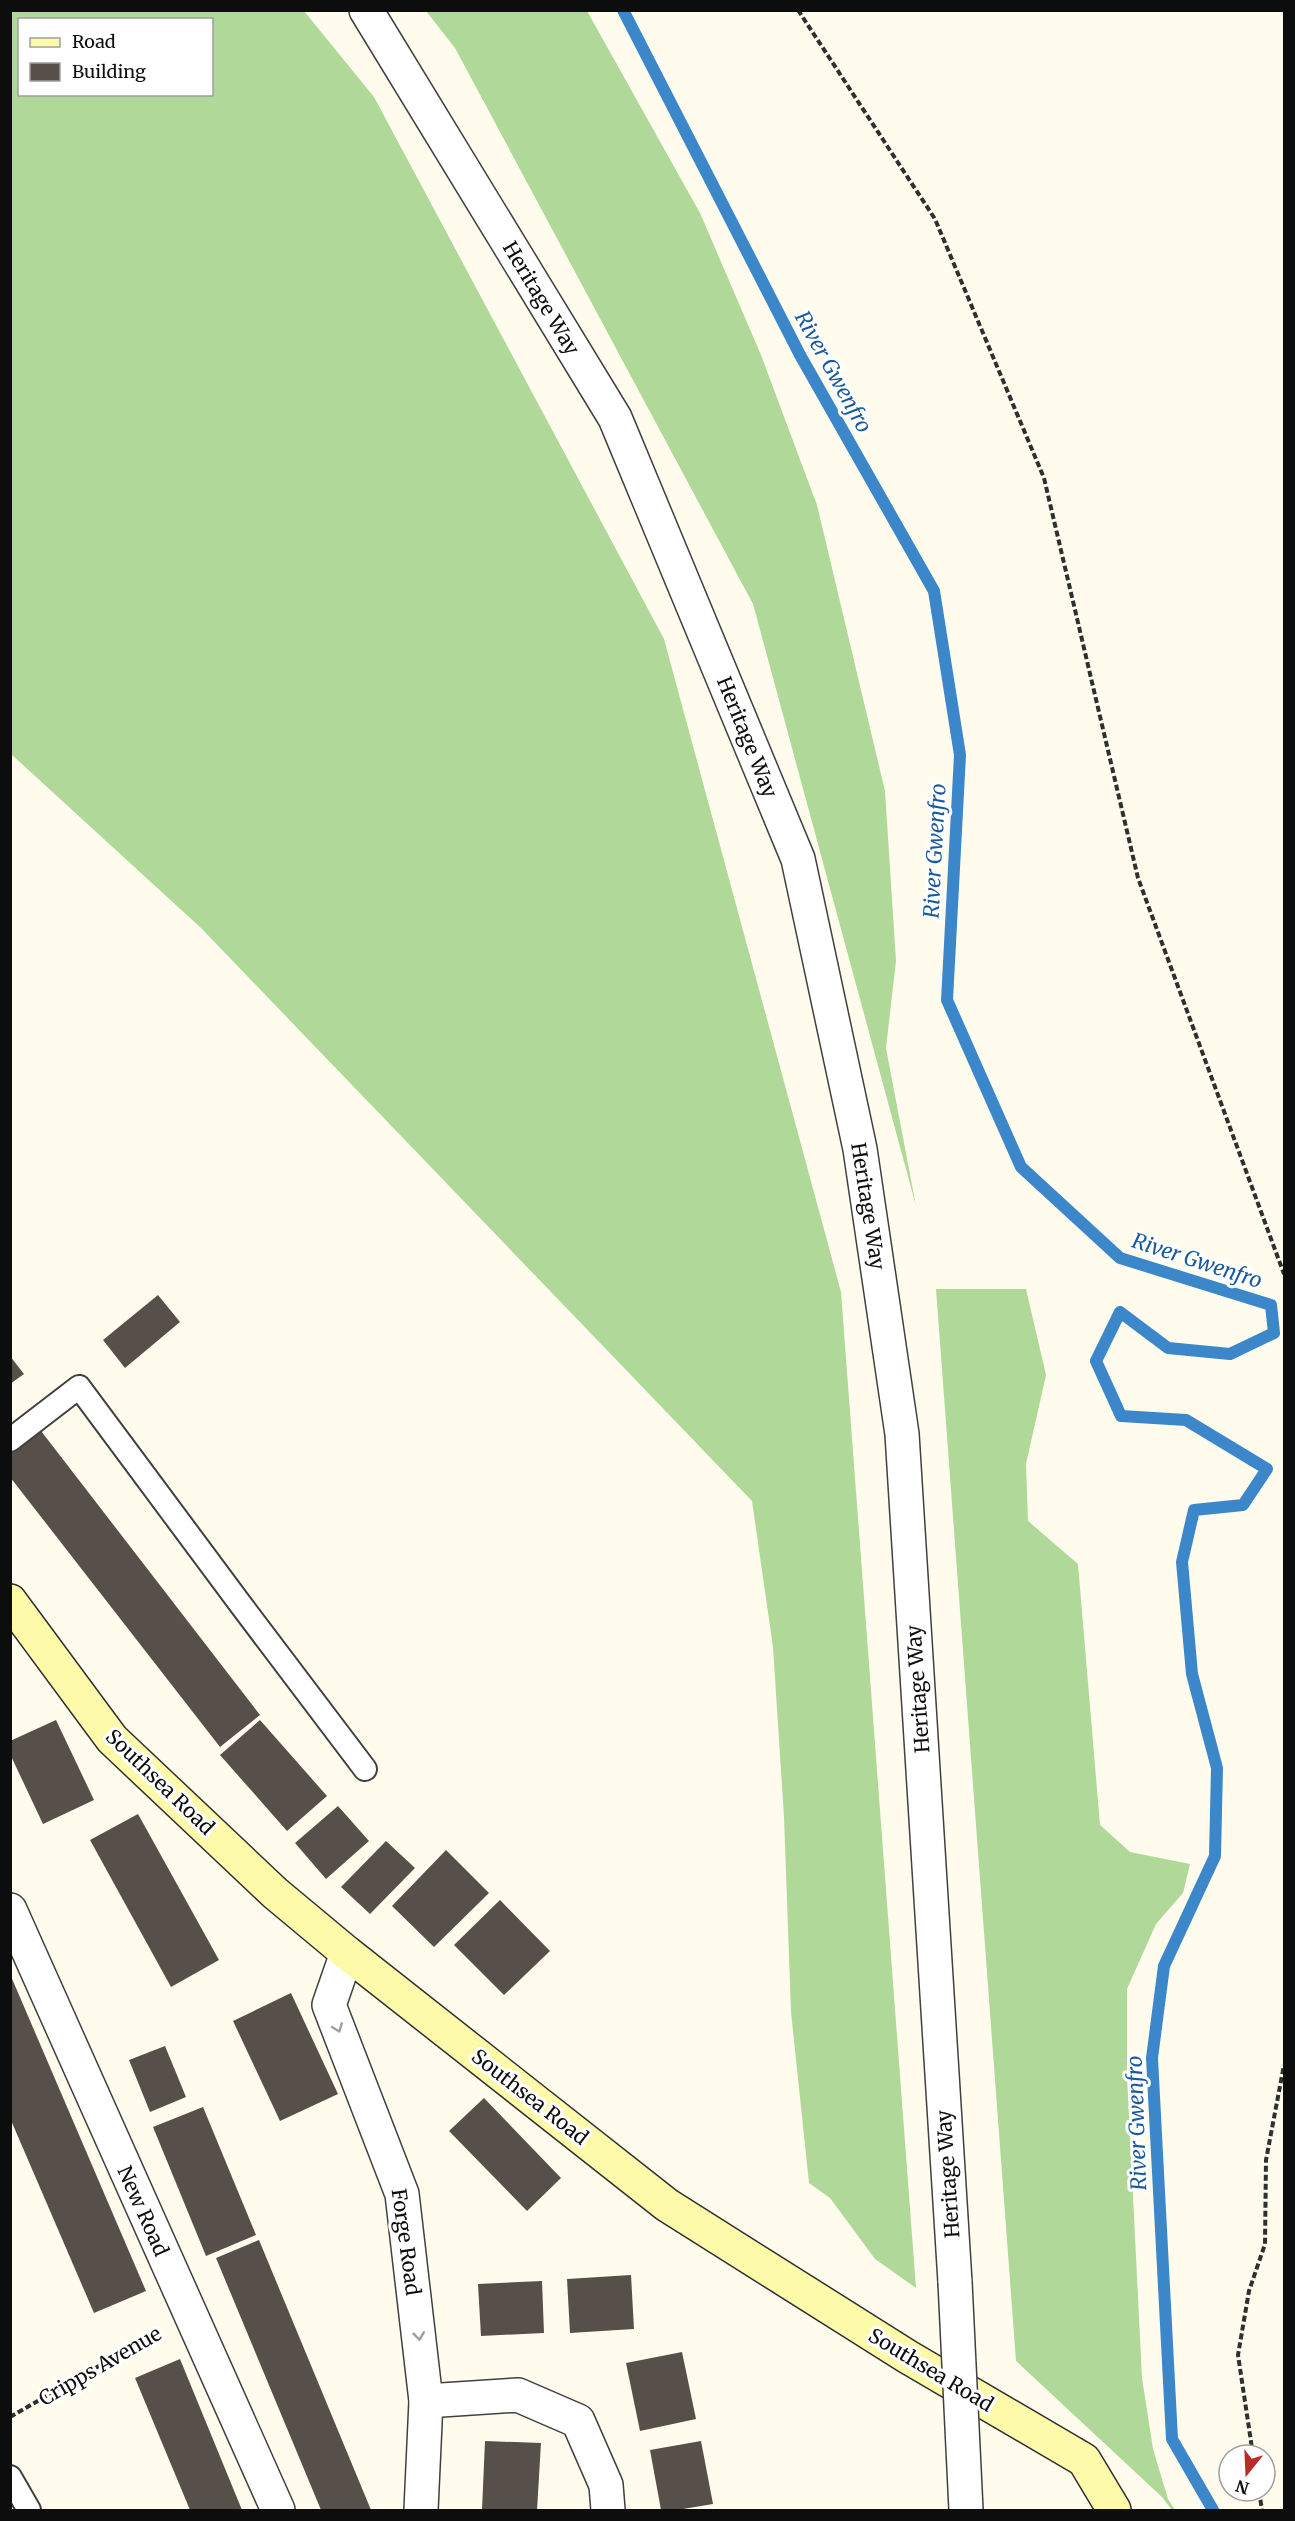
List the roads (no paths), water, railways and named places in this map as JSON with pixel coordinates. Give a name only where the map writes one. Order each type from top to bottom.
[{"type":"main road","name":"Southsea Road","points":[[10,1601],[112,1739],[276,1893],[347,1953],[667,2205],[908,2357],[1084,2460],[1114,2511]]},
{"type":"street","name":"Heritage Way","points":[[366,10],[615,418],[798,859],[860,1149],[902,1434],[955,2283],[966,2511]]},
{"type":"street","name":"New Road","points":[[10,1910],[278,2511]]},
{"type":"street","name":"Forge Road","points":[[347,1953],[329,2005],[402,2194],[426,2401],[421,2511]]},
{"type":"street","points":[[426,2401],[518,2395],[578,2421],[606,2485],[608,2511]]},
{"type":"lane","points":[[10,1440],[79,1387],[366,1769]]},
{"type":"lane","points":[[10,2477],[29,2511]]},
{"type":"waterway","name":"River Gwenfro","points":[[623,10],[800,355],[934,591],[960,755],[947,1000],[1021,1167],[1120,1258],[1271,1305],[1274,1333],[1230,1354],[1168,1348],[1120,1312],[1096,1361],[1121,1416],[1186,1420],[1267,1469],[1243,1505],[1194,1510],[1182,1562],[1192,1674],[1217,1768],[1215,1856],[1164,1966],[1152,2058],[1172,2439],[1213,2510]]}]
